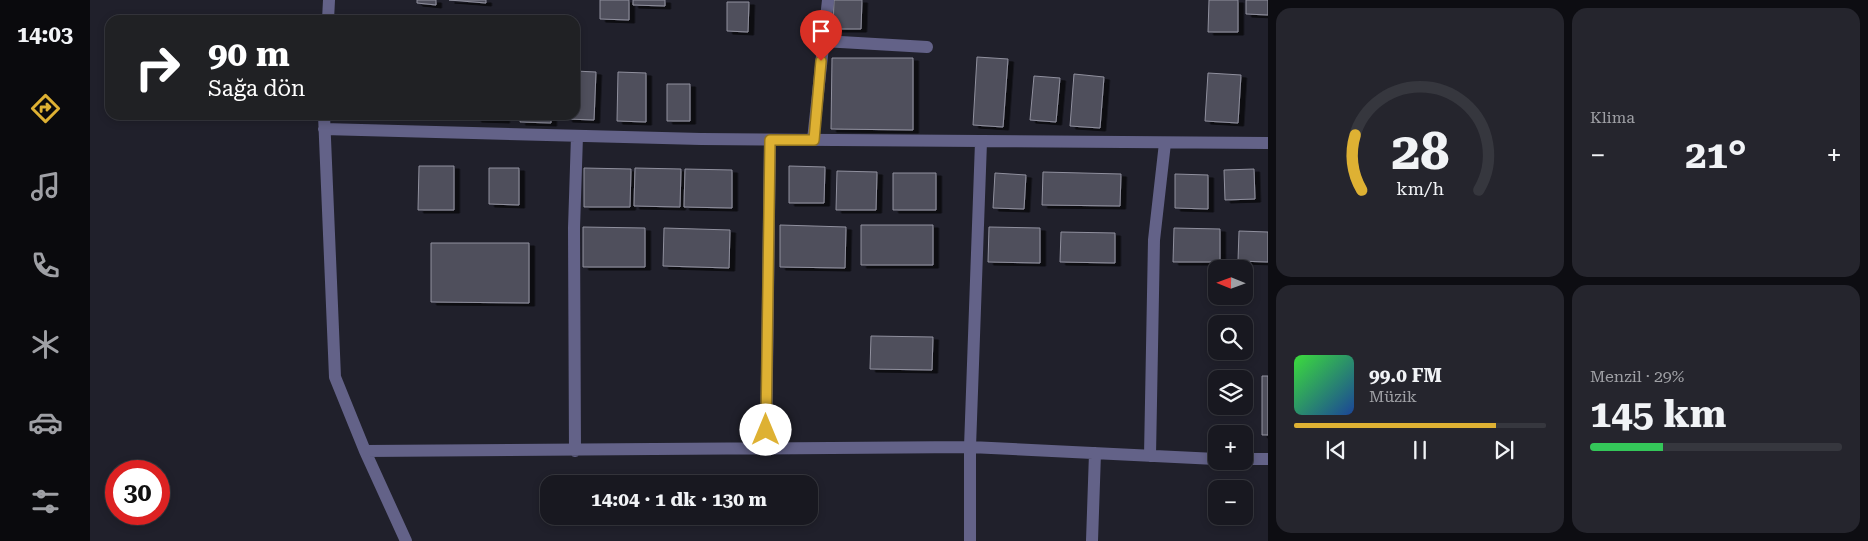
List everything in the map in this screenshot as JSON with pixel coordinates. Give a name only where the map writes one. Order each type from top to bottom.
[{"type":"street","points":[[328,0],[328,15]]},
{"type":"street","points":[[814,140],[828,0]]},
{"type":"street","points":[[823,41],[927,47]]},
{"type":"street","points":[[324,120],[335,377],[364,452],[406,541]]},
{"type":"street","points":[[324,128],[770,140],[1268,143]]},
{"type":"street","points":[[575,451],[574,228],[577,136]]},
{"type":"street","points":[[766,449],[770,140]]},
{"type":"street","points":[[970,541],[970,447],[981,142]]},
{"type":"street","points":[[1150,456],[1154,240],[1165,143]]},
{"type":"street","points":[[364,452],[970,447],[1208,459]]},
{"type":"street","points":[[1092,541],[1094,453]]},
{"type":"street","points":[[1253,459],[1268,459]]},
{"type":"building","points":[[417,0],[436,0],[436,5],[417,3]]},
{"type":"building","points":[[449,0],[486,0],[486,3]]},
{"type":"building","points":[[600,0],[629,0],[629,20],[600,19]]},
{"type":"building","points":[[633,0],[665,0],[665,6],[633,5]]},
{"type":"building","points":[[834,0],[862,0],[861,29],[833,29]]},
{"type":"building","points":[[1209,0],[1238,0],[1238,32],[1208,32]]},
{"type":"building","points":[[1246,0],[1268,0],[1268,15],[1246,14]]},
{"type":"building","points":[[727,2],[749,2],[748,32],[727,31]]},
{"type":"building","points":[[977,57],[1008,59],[1003,127],[973,125]]},
{"type":"building","points":[[832,58],[913,58],[913,130],[831,129]]},
{"type":"building","points":[[580,71],[596,72],[594,120],[580,119]]},
{"type":"building","points":[[618,72],[646,73],[646,122],[617,121]]},
{"type":"building","points":[[1208,73],[1241,75],[1238,123],[1205,121]]},
{"type":"building","points":[[1074,74],[1104,77],[1100,128],[1070,126]]},
{"type":"building","points":[[1034,76],[1060,78],[1056,122],[1030,120]]},
{"type":"building","points":[[667,84],[690,84],[690,121],[667,121]]},
{"type":"building","points":[[520,120],[551,120],[551,123],[520,122]]},
{"type":"building","points":[[419,166],[454,166],[454,210],[418,210]]},
{"type":"building","points":[[789,166],[825,167],[824,203],[789,203]]},
{"type":"building","points":[[489,168],[519,168],[519,205],[489,204]]},
{"type":"building","points":[[584,168],[631,169],[630,207],[584,207]]},
{"type":"building","points":[[635,168],[681,169],[680,207],[634,206]]},
{"type":"building","points":[[685,169],[732,170],[732,208],[684,207]]},
{"type":"building","points":[[1254,169],[1255,199],[1225,200],[1224,170]]},
{"type":"building","points":[[837,171],[877,172],[876,210],[836,210]]},
{"type":"building","points":[[1043,172],[1121,174],[1120,206],[1042,205]]},
{"type":"building","points":[[893,173],[936,173],[936,210],[893,210]]},
{"type":"building","points":[[995,173],[1026,175],[1024,209],[993,208]]},
{"type":"building","points":[[1175,174],[1208,175],[1208,209],[1175,208]]},
{"type":"building","points":[[780,225],[846,227],[845,268],[780,267]]},
{"type":"building","points":[[861,225],[933,225],[933,265],[861,265]]},
{"type":"building","points":[[583,227],[645,228],[645,267],[583,267]]},
{"type":"building","points":[[989,227],[1040,228],[1040,263],[988,262]]},
{"type":"building","points":[[664,228],[730,230],[729,268],[663,266]]},
{"type":"building","points":[[1174,228],[1220,229],[1220,260],[1173,262]]},
{"type":"building","points":[[1239,231],[1268,232],[1268,262],[1238,260]]},
{"type":"building","points":[[1061,232],[1115,233],[1115,263],[1060,262]]},
{"type":"building","points":[[431,243],[529,243],[529,303],[431,302]]},
{"type":"building","points":[[871,336],[933,337],[932,370],[870,369]]},
{"type":"building","points":[[1262,376],[1268,376],[1268,435],[1262,435]]},
{"type":"route","points":[[766,430],[770,140],[814,140],[821,61]]}]
